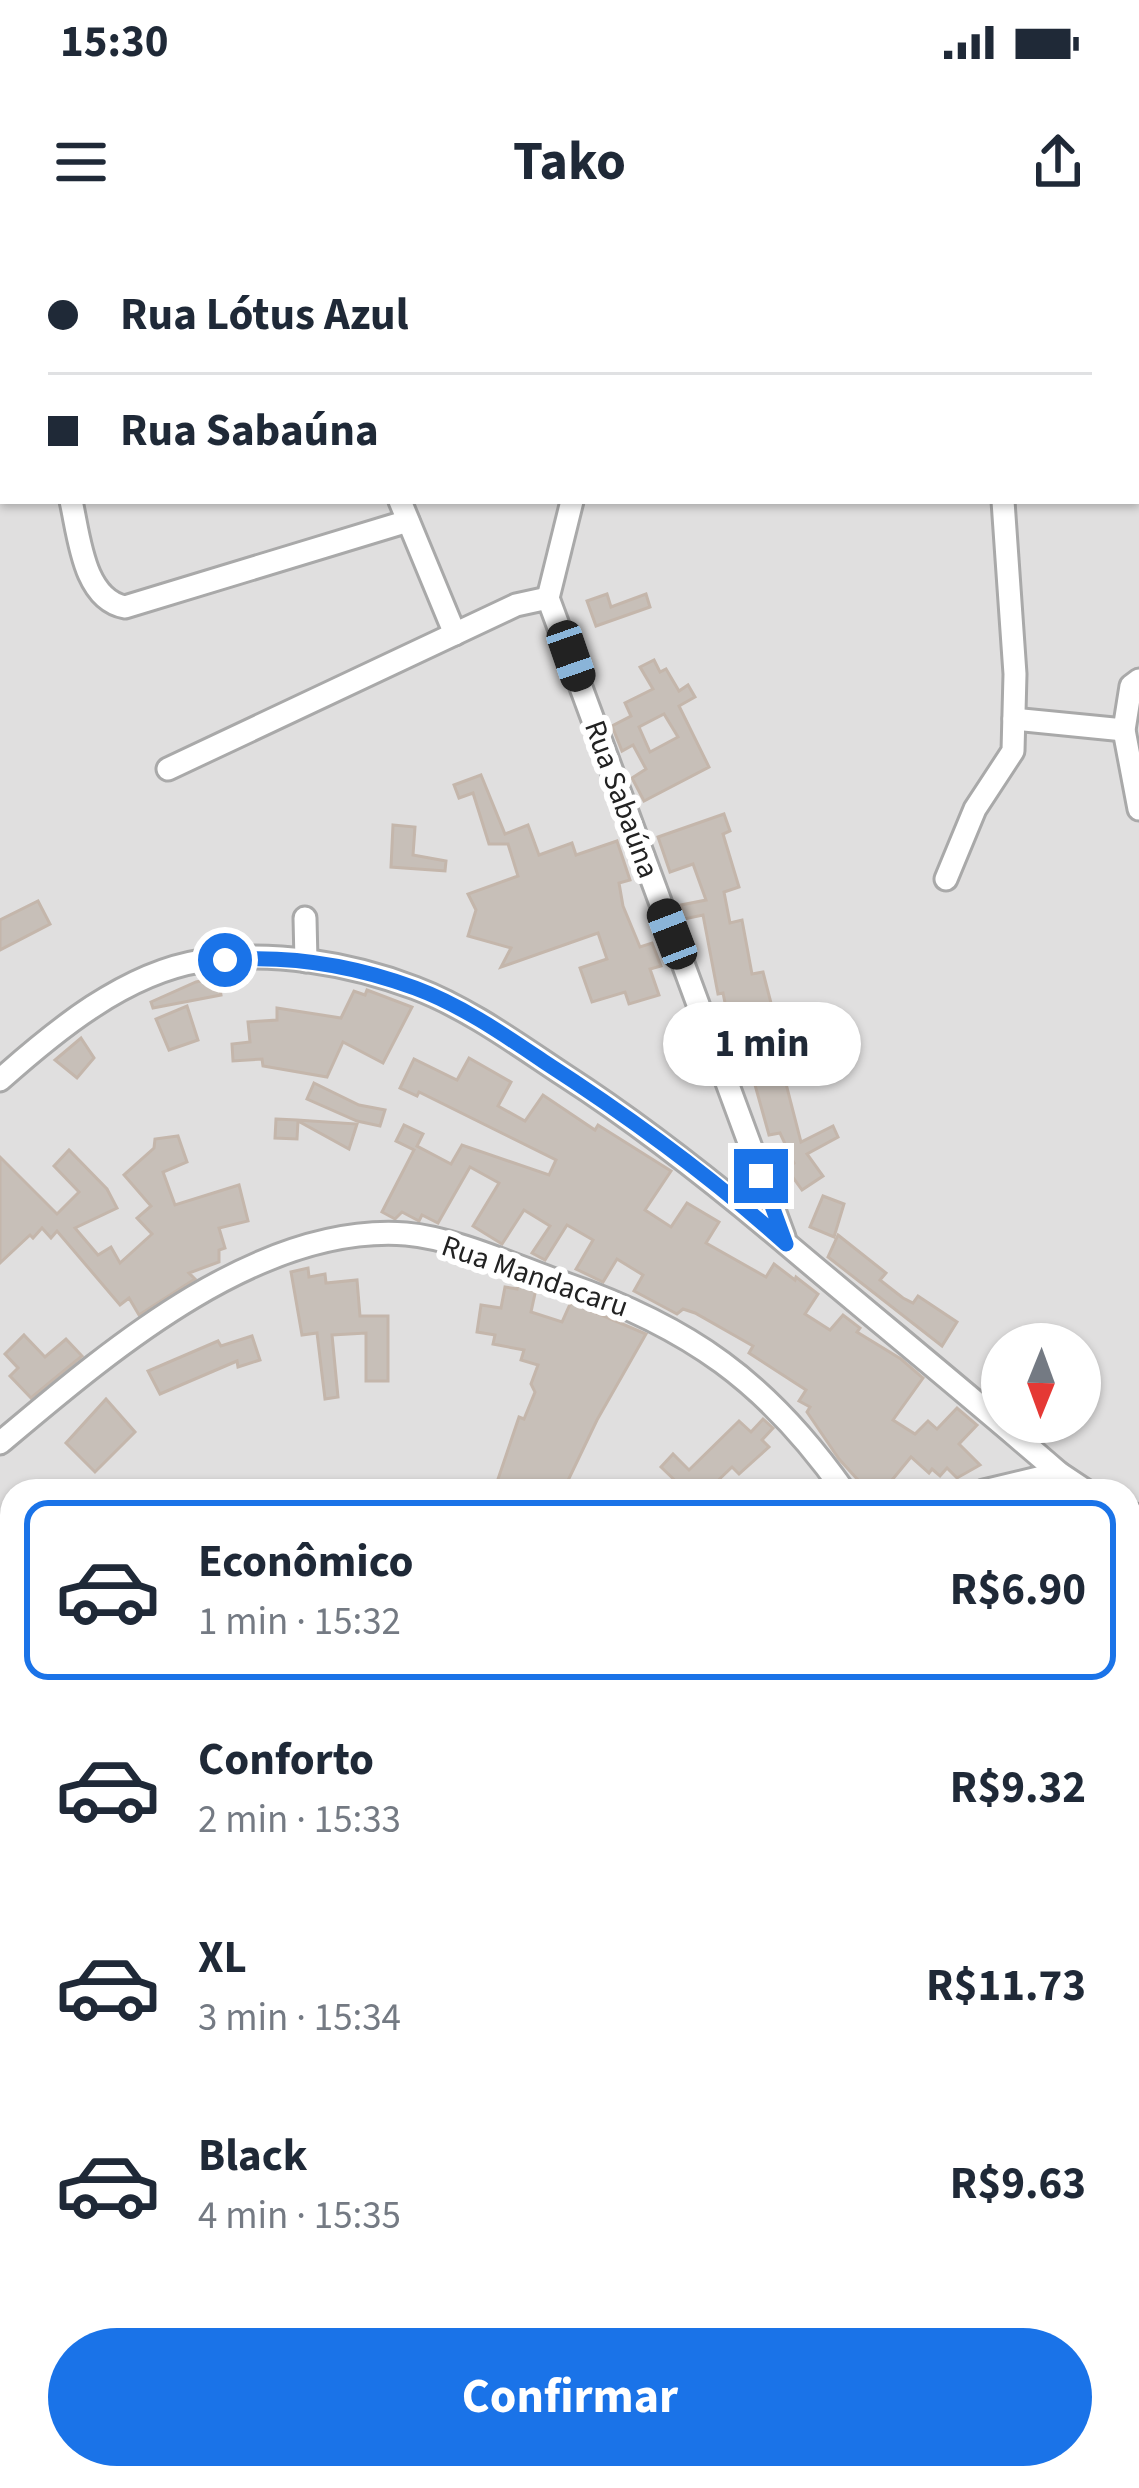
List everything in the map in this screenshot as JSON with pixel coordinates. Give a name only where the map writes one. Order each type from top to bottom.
[{"type":"street","points":[[72,504],[94,584],[112,604],[125,607],[404,511],[454,634]]},
{"type":"street","points":[[167,769],[516,605],[548,598],[571,504]]},
{"type":"street","points":[[946,879],[975,809],[1013,751],[1003,504]]},
{"type":"street","name":"Rua Sabaúna","points":[[548,598],[786,1244]]},
{"type":"street","points":[[1139,680],[1131,686],[1124,730],[1139,809]]},
{"type":"street","points":[[1014,719],[1124,730]]},
{"type":"street","points":[[305,918],[306,961]]},
{"type":"street","points":[[0,1080],[76,1018],[124,990],[199,962],[306,961],[362,971],[418,989],[472,1016],[599,1098],[733,1196],[1068,1479]]},
{"type":"street","name":"Rua Mandacaru","points":[[0,1443],[82,1376],[211,1286],[319,1244],[364,1235],[408,1234],[595,1294],[686,1336],[790,1420],[835,1479]]},
{"type":"street","points":[[1034,1479],[1059,1473]]},
{"type":"shaded area","points":[[0,504],[1139,504],[1139,1479],[0,1479]]},
{"type":"building","points":[[607,594],[611,607],[646,594],[650,607],[596,626],[587,601]]},
{"type":"building","points":[[654,660],[660,672],[666,669],[679,691],[688,685],[695,697],[679,706],[709,767],[644,801],[632,778],[646,769],[633,745],[622,751],[612,726],[631,716],[625,703],[653,689],[640,667]],"holes":[[[664,714],[678,737],[650,752],[639,727]]]},
{"type":"building","points":[[481,775],[505,834],[528,825],[539,855],[572,843],[576,855],[617,841],[630,880],[619,883],[623,906],[640,947],[652,943],[661,966],[650,969],[659,995],[629,1004],[625,992],[592,1002],[580,968],[607,959],[598,933],[501,967],[511,948],[468,936],[476,910],[468,894],[518,876],[508,844],[489,844],[473,793],[459,798],[454,785]]},
{"type":"building","points":[[724,814],[730,831],[723,834],[739,887],[724,892],[730,923],[742,920],[752,974],[763,972],[780,1038],[770,1040],[801,1142],[833,1126],[838,1137],[807,1154],[823,1176],[802,1190],[787,1169],[794,1163],[780,1133],[769,1135],[750,1067],[760,1064],[754,1046],[768,1041],[763,1042],[754,1012],[728,1017],[723,993],[718,994],[703,915],[684,919],[681,905],[706,900],[693,864],[670,872],[658,837]]},
{"type":"building","points":[[393,825],[415,827],[413,855],[446,861],[445,871],[391,867]]},
{"type":"building","points":[[38,901],[50,924],[0,950],[0,920]]},
{"type":"building","points":[[218,977],[221,995],[153,1008],[151,1002]]},
{"type":"building","points":[[367,990],[412,1007],[383,1063],[343,1042],[327,1077],[263,1066],[262,1059],[233,1061],[232,1044],[250,1042],[248,1022],[277,1020],[277,1008],[341,1018],[354,991],[365,995]]},
{"type":"building","points":[[187,1006],[198,1040],[169,1050],[156,1019]]},
{"type":"building","points":[[81,1038],[94,1058],[77,1078],[55,1060]]},
{"type":"building","points":[[469,1058],[511,1082],[498,1106],[525,1121],[543,1095],[671,1171],[645,1210],[671,1227],[687,1203],[719,1222],[706,1243],[766,1277],[774,1264],[796,1277],[818,1294],[805,1314],[830,1330],[843,1315],[860,1328],[857,1332],[923,1378],[893,1420],[915,1434],[928,1421],[937,1429],[957,1408],[977,1425],[959,1444],[980,1465],[957,1478],[947,1468],[940,1476],[932,1469],[929,1473],[911,1457],[893,1479],[857,1479],[807,1412],[810,1407],[799,1401],[806,1390],[749,1353],[753,1346],[695,1313],[683,1309],[677,1314],[634,1291],[643,1275],[617,1259],[603,1282],[576,1269],[593,1240],[567,1225],[545,1260],[532,1253],[550,1226],[524,1210],[502,1244],[473,1226],[499,1183],[470,1167],[438,1223],[422,1215],[419,1221],[402,1212],[395,1219],[382,1212],[414,1150],[396,1141],[404,1125],[423,1134],[417,1146],[451,1164],[462,1145],[549,1175],[556,1160],[419,1092],[417,1096],[400,1088],[414,1059],[457,1080]]},
{"type":"building","points":[[314,1083],[359,1105],[385,1110],[380,1126],[307,1099]]},
{"type":"building","points":[[276,1119],[357,1124],[349,1149],[298,1121],[297,1139],[275,1138]]},
{"type":"building","points":[[178,1136],[187,1162],[163,1172],[175,1205],[239,1185],[248,1221],[219,1228],[225,1248],[219,1250],[219,1262],[189,1273],[195,1279],[139,1315],[129,1298],[120,1305],[57,1231],[51,1238],[42,1228],[0,1263],[0,1157],[57,1214],[79,1192],[54,1166],[69,1150],[107,1189],[117,1208],[75,1228],[98,1255],[111,1247],[120,1263],[152,1234],[137,1218],[151,1206],[124,1175],[154,1148],[155,1139]]},
{"type":"building","points":[[823,1196],[844,1204],[834,1237],[810,1227]]},
{"type":"building","points":[[838,1235],[886,1273],[880,1280],[903,1298],[913,1303],[918,1296],[957,1322],[942,1346],[828,1257]]},
{"type":"building","points":[[308,1268],[309,1277],[325,1274],[326,1283],[357,1280],[360,1316],[388,1316],[388,1381],[366,1381],[366,1333],[332,1335],[338,1397],[325,1399],[317,1333],[302,1335],[291,1272]]},
{"type":"building","points":[[518,1282],[536,1289],[531,1312],[562,1322],[571,1302],[646,1334],[569,1479],[498,1479],[519,1417],[524,1419],[535,1392],[531,1384],[538,1365],[521,1360],[524,1350],[493,1344],[495,1335],[477,1332],[481,1305],[501,1308],[505,1287],[517,1289]]},
{"type":"building","points":[[24,1335],[45,1357],[66,1339],[82,1356],[31,1398],[10,1376],[18,1368],[5,1354]]},
{"type":"building","points":[[252,1336],[260,1360],[238,1367],[237,1361],[160,1394],[148,1371],[218,1341],[221,1346]]},
{"type":"building","points":[[106,1399],[135,1432],[95,1472],[66,1443]]},
{"type":"building","points":[[763,1419],[773,1428],[762,1440],[769,1447],[739,1474],[732,1467],[720,1479],[674,1479],[661,1467],[673,1454],[689,1470],[739,1421],[751,1432]]},
{"type":"route","points":[[225,960],[306,961],[362,971],[418,989],[472,1016],[599,1098],[733,1196],[786,1244],[761,1176]]}]
